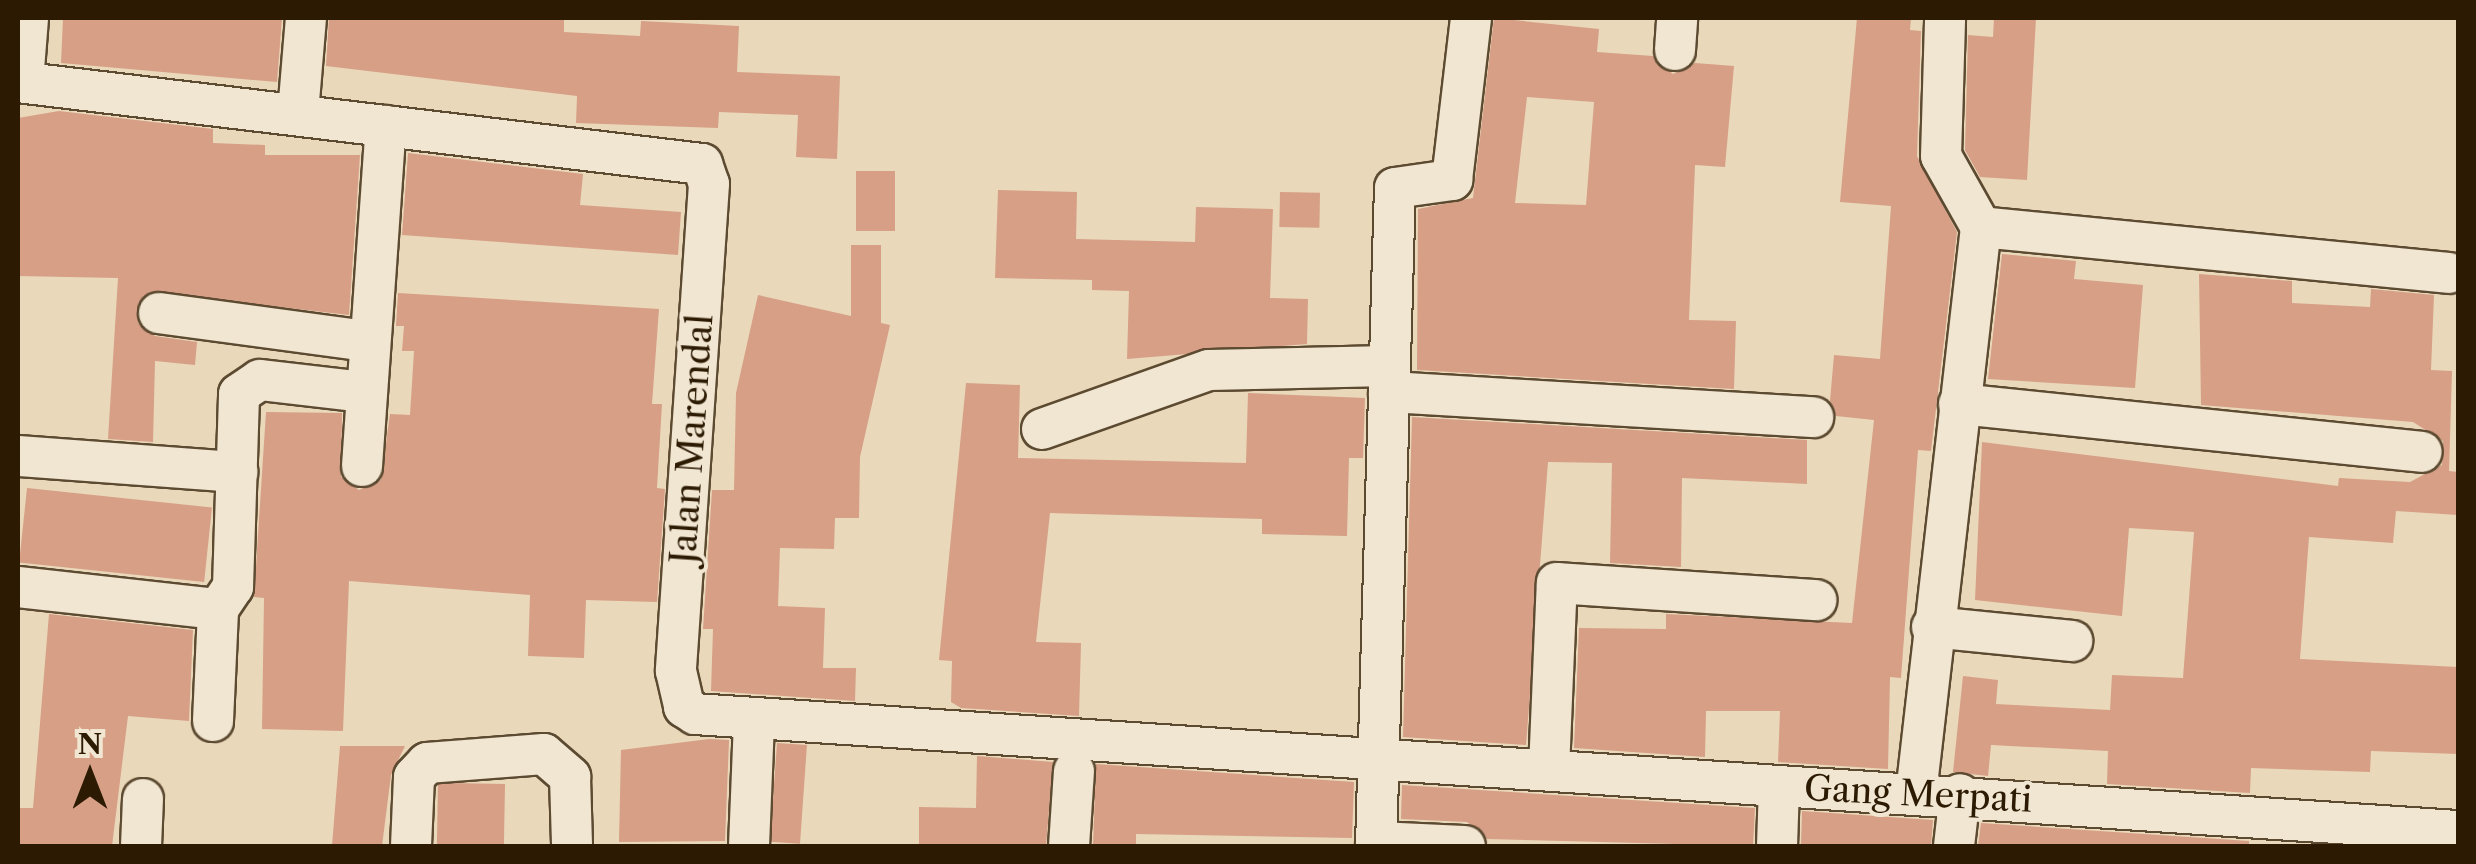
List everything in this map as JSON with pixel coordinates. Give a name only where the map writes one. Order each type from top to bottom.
[{"type":"street","points":[[20,82],[28,18]]},
{"type":"street","points":[[298,113],[306,18]]},
{"type":"street","points":[[1465,846],[1376,844],[1395,188],[1452,180],[1471,18]]},
{"type":"street","points":[[1916,794],[1932,627],[1981,227],[1941,156],[1945,18]]},
{"type":"street","name":"Jalan Marendal","points":[[20,82],[694,161],[708,171],[677,690],[696,714],[754,721],[1377,759]]},
{"type":"street","points":[[362,466],[365,341],[386,126]]},
{"type":"street","points":[[1981,227],[2449,273]]},
{"type":"street","points":[[159,313],[365,341]]},
{"type":"street","points":[[1042,429],[1208,370],[1388,379],[1813,417]]},
{"type":"street","points":[[213,721],[218,609],[233,587],[237,408],[251,383],[364,392]]},
{"type":"street","points":[[1959,404],[2422,452]]},
{"type":"street","points":[[18,456],[237,472]]},
{"type":"street","points":[[1548,770],[1557,583],[1816,600]]},
{"type":"street","points":[[18,587],[218,609]]},
{"type":"street","points":[[1932,627],[2072,641]]},
{"type":"street","points":[[749,846],[754,721]]},
{"type":"street","points":[[411,846],[414,777],[427,764],[544,754],[570,777],[572,846]]},
{"type":"street","name":"Gang Merpati","points":[[1377,759],[1779,788],[1960,794],[2458,831]]},
{"type":"street","points":[[1070,846],[1074,771]]},
{"type":"street","points":[[1776,846],[1779,788]]},
{"type":"street","points":[[1954,846],[1960,794]]},
{"type":"street","points":[[141,846],[143,800]]},
{"type":"building","points":[[63,18],[282,18],[277,82],[61,63]]},
{"type":"building","points":[[329,18],[564,18],[564,32],[640,36],[641,21],[739,26],[737,72],[840,76],[837,159],[796,157],[798,115],[719,112],[718,128],[576,123],[577,96],[326,66]]},
{"type":"building","points":[[1494,18],[1599,29],[1597,52],[1653,56],[1673,74],[1695,63],[1734,66],[1725,167],[1695,165],[1689,320],[1736,321],[1734,389],[1417,370],[1418,209],[1473,198]],"holes":[[[1527,97],[1594,102],[1586,205],[1515,203]]]},
{"type":"building","points":[[1857,18],[1911,18],[1910,30],[1921,31],[1917,156],[1957,232],[1931,451],[1918,450],[1901,678],[1890,677],[1888,769],[1778,762],[1780,711],[1706,711],[1705,757],[1574,748],[1579,628],[1666,629],[1666,614],[1852,623],[1874,420],[1836,416],[1830,401],[1834,355],[1880,359],[1891,206],[1840,202]]},
{"type":"building","points":[[1994,18],[2036,18],[2027,180],[1980,177],[1965,150],[1968,35],[1993,37]]},
{"type":"building","points":[[59,111],[213,129],[213,143],[265,145],[265,155],[360,155],[349,315],[149,292],[138,323],[155,336],[197,342],[195,365],[155,361],[153,442],[108,439],[118,278],[18,276],[18,118]]},
{"type":"building","points":[[408,153],[583,174],[580,205],[681,212],[678,255],[402,235]]},
{"type":"building","points":[[856,171],[895,171],[895,231],[856,231]]},
{"type":"building","points":[[998,190],[1077,192],[1076,239],[1195,242],[1196,207],[1273,209],[1270,298],[1308,299],[1307,344],[1127,359],[1129,291],[1092,290],[1092,280],[995,278]]},
{"type":"building","points":[[1280,192],[1320,193],[1319,228],[1279,227]]},
{"type":"building","points":[[851,245],[881,245],[881,323],[890,325],[860,457],[859,518],[835,518],[834,549],[780,548],[778,606],[825,608],[823,668],[856,668],[855,701],[711,691],[713,629],[703,629],[712,490],[734,490],[736,393],[758,295],[851,316]]},
{"type":"building","points":[[2002,254],[2076,261],[2074,279],[2143,285],[2135,388],[1988,379]]},
{"type":"building","points":[[2199,274],[2292,281],[2292,303],[2370,307],[2371,289],[2434,295],[2431,370],[2452,371],[2449,471],[2458,472],[2458,515],[2396,511],[2393,543],[2309,537],[2300,659],[2458,667],[2458,754],[2371,751],[2370,772],[2251,768],[2250,793],[2107,784],[2108,751],[1991,745],[1988,776],[1953,772],[1963,676],[1998,680],[1996,704],[2110,710],[2112,675],[2183,678],[2194,532],[2129,528],[2122,616],[1975,600],[1982,442],[2338,486],[2339,478],[2410,482],[2442,465],[2443,441],[2413,422],[2201,405]]},
{"type":"building","points":[[398,293],[659,309],[652,404],[662,404],[657,488],[665,489],[657,602],[586,600],[584,658],[528,656],[530,595],[349,581],[343,731],[262,729],[264,598],[254,597],[266,412],[342,413],[341,477],[359,490],[381,480],[390,414],[410,415],[414,351],[402,351],[404,326],[396,326]]},
{"type":"building","points":[[966,383],[1020,385],[1018,458],[1246,463],[1248,393],[1365,398],[1363,458],[1349,458],[1347,536],[1262,534],[1262,519],[1050,513],[1036,642],[1081,643],[1079,716],[961,708],[951,702],[952,661],[939,660]]},
{"type":"building","points":[[1412,417],[1807,440],[1807,484],[1682,478],[1681,567],[1610,563],[1612,463],[1548,462],[1526,745],[1403,737]]},
{"type":"building","points":[[27,488],[212,507],[204,582],[19,563]]},
{"type":"building","points":[[49,614],[193,630],[189,721],[128,716],[112,846],[18,846],[18,808],[33,808]]},
{"type":"building","points":[[729,740],[725,841],[619,842],[621,750]]},
{"type":"building","points":[[777,743],[807,745],[800,844],[770,842]]},
{"type":"building","points":[[340,746],[405,746],[391,775],[382,846],[332,846]]},
{"type":"building","points":[[977,756],[1053,762],[1046,846],[919,846],[919,807],[976,808]]},
{"type":"building","points":[[1096,764],[1354,782],[1352,838],[1136,834],[1136,846],[1093,846]]},
{"type":"building","points":[[438,783],[505,784],[504,846],[437,845]]},
{"type":"building","points":[[1402,785],[1755,808],[1753,846],[1487,839],[1467,822],[1401,819]]},
{"type":"building","points":[[1802,811],[1933,820],[1931,846],[1801,846]]},
{"type":"building","points":[[1981,823],[2249,841],[2249,846],[1978,846]]}]
